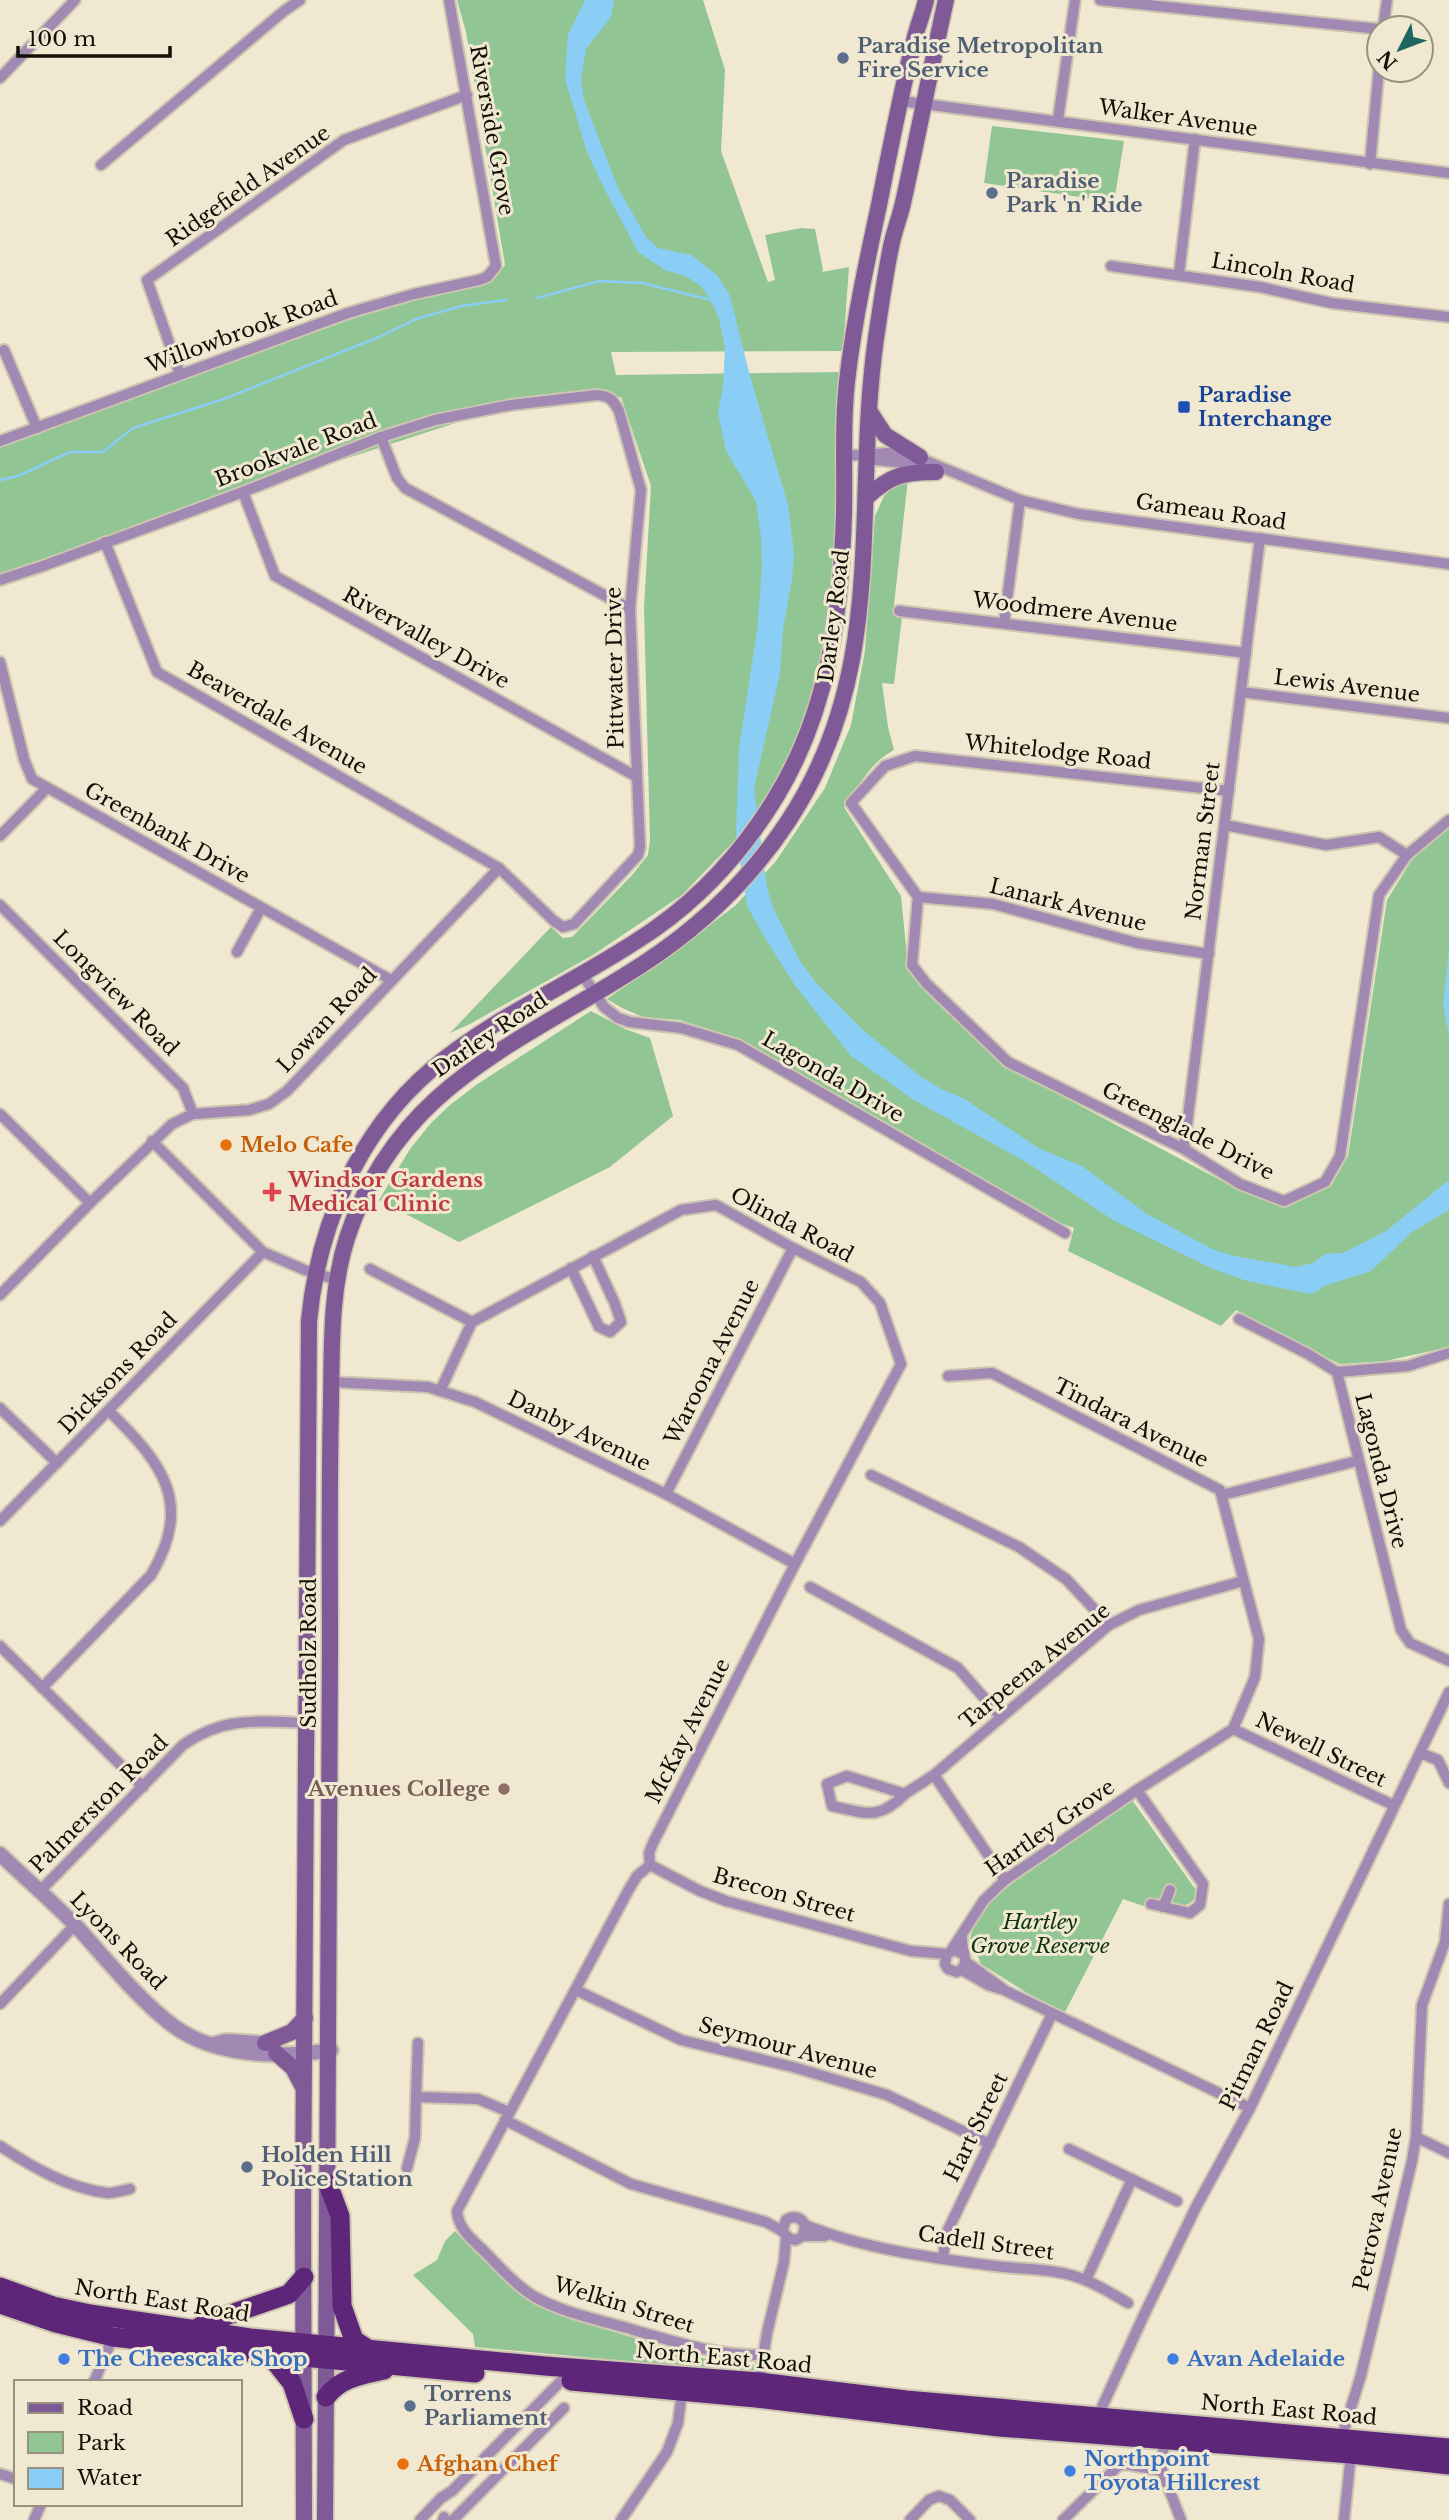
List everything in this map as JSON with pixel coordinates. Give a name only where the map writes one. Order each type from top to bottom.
[{"type":"highway","points":[[328,2184],[340,2216],[342,2306],[354,2340],[369,2349]]},
{"type":"highway","points":[[193,2331],[208,2322],[289,2294],[304,2277]]},
{"type":"highway","name":"North East Road","points":[[0,2287],[52,2306],[90,2314],[398,2366],[682,2391],[758,2390],[999,2427],[1164,2439],[1449,2448]]},
{"type":"highway","name":"North East Road","points":[[0,2304],[56,2323],[113,2337],[269,2354],[304,2350]]},
{"type":"highway","points":[[90,2314],[114,2332],[113,2337]]},
{"type":"highway","name":"North East Road","points":[[327,2352],[369,2349],[758,2390],[1098,2416],[1346,2445],[1449,2465]]},
{"type":"highway","points":[[269,2354],[292,2383],[304,2419]]},
{"type":"highway","points":[[326,2397],[335,2385],[343,2381],[398,2366]]},
{"type":"highway","points":[[1089,2434],[1098,2416]]},
{"type":"main road","name":"Darley Road","points":[[316,1274],[329,1224],[347,1180],[366,1147],[401,1101],[427,1073],[451,1054],[657,928],[718,874],[748,838],[782,788],[810,730],[830,660],[841,572],[847,378],[864,270],[915,36],[926,0]]},
{"type":"main road","name":"Darley Road","points":[[337,1280],[347,1239],[367,1189],[384,1159],[410,1124],[441,1093],[475,1066],[673,943],[726,897],[749,874],[791,817],[825,754],[848,685],[859,623],[869,410],[875,344],[892,244],[946,0]]},
{"type":"main road","points":[[869,410],[885,435],[920,457]]},
{"type":"main road","points":[[866,498],[901,473],[936,472]]},
{"type":"main road","name":"Sudholz Road","points":[[304,2350],[309,1321],[316,1274]]},
{"type":"main road","name":"Sudholz Road","points":[[327,2352],[331,2050],[331,1382],[332,1323],[337,1280]]},
{"type":"main road","points":[[309,1376],[331,1382]]},
{"type":"main road","points":[[307,1627],[330,1628]]},
{"type":"main road","points":[[304,2018],[292,2032],[271,2048],[293,2068],[304,2089],[330,2087]]},
{"type":"main road","points":[[304,2350],[304,2520]]},
{"type":"main road","points":[[326,2520],[327,2352]]},
{"type":"street","points":[[0,78],[75,0]]},
{"type":"street","points":[[101,165],[300,0]]},
{"type":"street","name":"Riverside Grove","points":[[449,0],[496,266]]},
{"type":"street","points":[[1058,120],[1075,0]]},
{"type":"street","points":[[1100,0],[1365,27]]},
{"type":"street","points":[[1370,164],[1378,84]]},
{"type":"street","name":"Ridgefield Avenue","points":[[180,374],[147,280],[345,140],[467,95]]},
{"type":"street","name":"Walker Avenue","points":[[901,101],[1449,173]]},
{"type":"street","points":[[1179,274],[1195,139]]},
{"type":"street","name":"Willowbrook Road","points":[[0,440],[348,313],[414,294],[479,280],[487,277],[496,266]]},
{"type":"street","name":"Lincoln Road","points":[[1111,266],[1260,287],[1331,303],[1449,317]]},
{"type":"street","points":[[4,350],[37,428]]},
{"type":"street","name":"Brookvale Road","points":[[0,580],[243,492],[381,437],[435,421],[511,405],[597,395],[607,396],[614,401]]},
{"type":"street","name":"Pittwater Drive","points":[[614,401],[641,489],[630,609],[640,847],[638,855]]},
{"type":"street","points":[[381,437],[397,478],[405,488],[630,609]]},
{"type":"street","name":"Gameau Road","points":[[843,456],[899,453],[920,457],[972,482]]},
{"type":"street","name":"Gameau Road","points":[[867,456],[904,463],[972,482],[1020,500],[1079,514],[1449,564]]},
{"type":"street","name":"Rivervalley Drive","points":[[243,492],[275,576],[637,777]]},
{"type":"street","points":[[1004,623],[1020,500]]},
{"type":"street","name":"Norman Street","points":[[1184,1149],[1260,538]]},
{"type":"street","name":"Beaverdale Avenue","points":[[106,542],[157,672],[499,868],[554,921],[564,927],[574,924],[638,855]]},
{"type":"street","name":"Woodmere Avenue","points":[[900,611],[1246,653]]},
{"type":"street","name":"Greenbank Drive","points":[[0,662],[24,760],[32,779],[391,980]]},
{"type":"street","name":"Lewis Avenue","points":[[1241,692],[1449,718]]},
{"type":"street","name":"Whitelodge Road","points":[[918,897],[851,803],[885,766],[915,756],[1229,791]]},
{"type":"street","points":[[0,836],[47,788]]},
{"type":"street","name":"Greenglade Drive","points":[[918,897],[912,965],[926,983],[1009,1062],[1184,1149],[1241,1184],[1284,1201],[1325,1182],[1340,1156],[1379,895],[1407,855],[1449,820]]},
{"type":"street","points":[[1224,825],[1326,845],[1379,837],[1407,855]]},
{"type":"street","name":"Lowan Road","points":[[0,1295],[172,1124],[193,1114],[249,1110],[269,1104],[287,1090],[499,868]]},
{"type":"street","name":"Lanark Avenue","points":[[918,897],[993,904],[1137,943],[1209,954]]},
{"type":"street","name":"Longview Road","points":[[0,905],[183,1088],[193,1114]]},
{"type":"street","points":[[237,952],[261,908]]},
{"type":"street","name":"Lagonda Drive","points":[[582,974],[610,1013],[630,1022],[681,1028],[738,1045],[1065,1233]]},
{"type":"street","points":[[0,1114],[90,1203]]},
{"type":"street","points":[[152,1141],[263,1252],[337,1280]]},
{"type":"street","name":"Olinda Road","points":[[472,1322],[681,1210],[716,1205],[861,1282],[880,1303],[901,1364]]},
{"type":"street","name":"Waroona Avenue","points":[[666,1494],[793,1248]]},
{"type":"street","name":"Dicksons Road","points":[[0,1521],[263,1252]]},
{"type":"street","points":[[571,1268],[598,1327],[610,1332],[621,1322],[593,1256]]},
{"type":"street","points":[[370,1269],[472,1322],[440,1391]]},
{"type":"street","name":"Lagonda Drive","points":[[1238,1319],[1308,1354],[1337,1372],[1401,1630],[1410,1643],[1449,1661]]},
{"type":"street","points":[[1337,1372],[1409,1366],[1449,1353]]},
{"type":"street","name":"McKay Avenue","points":[[507,2116],[628,1891],[637,1876],[650,1865],[649,1853],[653,1843],[795,1564],[901,1364]]},
{"type":"street","name":"Tindara Avenue","points":[[948,1376],[992,1373],[1220,1490],[1257,1627],[1258,1654],[1250,1692],[1233,1729]]},
{"type":"street","name":"Danby Avenue","points":[[331,1382],[410,1385],[475,1402],[666,1494],[795,1564]]},
{"type":"street","points":[[0,1408],[57,1463]]},
{"type":"street","points":[[42,1688],[150,1575],[162,1556],[172,1527],[170,1500],[160,1470],[143,1444],[109,1411]]},
{"type":"street","points":[[1222,1495],[1357,1461]]},
{"type":"street","points":[[871,1475],[1019,1547],[1066,1579],[1109,1625]]},
{"type":"street","name":"Tarpeena Avenue","points":[[905,1794],[847,1776],[827,1784],[832,1806],[871,1814],[890,1809],[905,1794],[934,1775],[1109,1625],[1139,1611],[1243,1581]]},
{"type":"street","points":[[810,1587],[958,1668],[1000,1716]]},
{"type":"street","points":[[0,1646],[143,1787]]},
{"type":"street","name":"Pitman Road","points":[[1098,2416],[1196,2207],[1250,2108],[1449,1692]]},
{"type":"street","name":"Palmerston Road","points":[[40,1891],[183,1745],[195,1737],[221,1725],[246,1721],[307,1723]]},
{"type":"street","name":"Hartley Grove","points":[[947,1957],[985,1900],[1005,1880],[1137,1790],[1233,1729]]},
{"type":"street","name":"Newell Street","points":[[1233,1729],[1393,1805]]},
{"type":"street","points":[[1420,1753],[1438,1760],[1449,1783]]},
{"type":"street","points":[[934,1775],[1005,1880]]},
{"type":"street","name":"Hartley Grove","points":[[1137,1790],[1203,1884],[1200,1905],[1190,1913],[1151,1904]]},
{"type":"street","name":"Lyons Road","points":[[0,1854],[75,1925],[168,2022],[192,2036],[229,2051],[271,2048],[331,2050]]},
{"type":"street","name":"Brecon Street","points":[[650,1865],[726,1902],[911,1951],[947,1957]]},
{"type":"street","points":[[1163,1907],[1170,1890]]},
{"type":"street","name":"Petrova Avenue","points":[[1344,2520],[1346,2445],[1416,2137],[1422,2005],[1445,1942],[1449,1904]]},
{"type":"street","points":[[0,2004],[75,1925]]},
{"type":"street","points":[[962,1933],[964,1962]]},
{"type":"street","points":[[964,1962],[953,1972],[947,1957],[959,1951],[964,1962],[988,1985],[1004,1990],[1250,2108]]},
{"type":"street","points":[[1437,1965],[1449,1971]]},
{"type":"street","name":"Seymour Avenue","points":[[576,1990],[681,2040],[793,2067],[887,2095],[990,2144]]},
{"type":"street","name":"Hart Street","points":[[943,2259],[946,2234],[1052,2014]]},
{"type":"street","points":[[407,2168],[415,2138],[418,2043]]},
{"type":"street","name":"Cadell Street","points":[[416,2097],[478,2099],[631,2184],[793,2232],[834,2236],[943,2259],[1056,2271],[1086,2280],[1129,2303]]},
{"type":"street","name":"Welkin Street","points":[[507,2116],[457,2211],[460,2225],[466,2234],[513,2280],[559,2309],[706,2350],[744,2356],[764,2355]]},
{"type":"street","points":[[1416,2137],[1449,2153]]},
{"type":"street","points":[[0,2147],[36,2168],[77,2185],[111,2193],[130,2189]]},
{"type":"street","points":[[1069,2149],[1177,2201]]},
{"type":"street","points":[[1086,2280],[1132,2179]]},
{"type":"street","points":[[758,2390],[784,2262],[793,2232]]},
{"type":"street","points":[[95,2380],[113,2337]]},
{"type":"street","points":[[420,2520],[561,2381]]},
{"type":"street","points":[[621,2520],[667,2452],[678,2423],[682,2391]]},
{"type":"street","points":[[432,2507],[447,2519],[564,2408]]},
{"type":"street","points":[[1164,2439],[1162,2471],[1181,2520]]},
{"type":"street","points":[[1063,2520],[1118,2466],[1125,2464],[1162,2471]]},
{"type":"street","points":[[910,2520],[929,2500],[939,2496],[950,2500],[970,2520]]},
{"type":"green space","points":[[457,0],[703,0],[725,70],[721,151],[768,282],[775,280],[765,235],[801,228],[815,229],[822,272],[849,267],[843,351],[611,352],[616,375],[843,372],[833,567],[825,650],[806,721],[780,778],[741,834],[682,895],[593,955],[450,1033],[551,927],[563,938],[572,937],[648,855],[650,840],[644,608],[651,486],[621,397],[511,405],[0,575],[0,446],[352,319],[415,300],[484,284],[497,276],[505,265],[466,32]]},
{"type":"green space","points":[[992,126],[1124,141],[1114,202],[984,183]]},
{"type":"green space","points":[[908,479],[894,605],[894,614],[902,617],[894,684],[882,683],[894,750],[872,768],[844,807],[901,896],[908,966],[1007,1067],[1237,1189],[1285,1208],[1331,1186],[1348,1156],[1387,900],[1415,855],[1449,828],[1449,1347],[1386,1361],[1340,1364],[1236,1310],[1221,1326],[1068,1251],[1074,1228],[1055,1221],[844,1098],[730,1036],[680,1020],[643,1017],[607,999],[736,905],[776,861],[825,788],[851,725],[865,651],[875,516],[884,496],[897,482]]},
{"type":"green space","points":[[591,1011],[625,1029],[650,1038],[673,1116],[610,1167],[459,1242],[379,1200],[410,1149],[450,1105],[476,1085]]},
{"type":"green space","name":"Hartley Grove Reserve","points":[[1132,1800],[1198,1893],[1192,1901],[1183,1905],[1170,1902],[1164,1913],[1123,1899],[1065,2012],[1027,1993],[981,1964],[970,1938],[976,1920],[993,1897]]},
{"type":"green space","points":[[455,2231],[507,2282],[545,2308],[567,2318],[702,2358],[754,2365],[757,2373],[475,2347],[473,2334],[413,2275],[437,2260],[445,2241]]},
{"type":"water","points":[[585,0],[614,0],[611,17],[586,49],[581,80],[584,100],[618,188],[646,237],[658,248],[691,255],[717,275],[730,296],[750,376],[788,505],[794,553],[792,579],[783,629],[780,673],[754,789],[767,888],[774,910],[800,961],[816,983],[864,1031],[920,1076],[963,1098],[1040,1149],[1082,1166],[1147,1214],[1212,1249],[1296,1267],[1313,1263],[1325,1254],[1343,1253],[1386,1231],[1449,1180],[1449,1210],[1412,1232],[1371,1271],[1327,1285],[1311,1294],[1247,1281],[1213,1269],[1113,1220],[1026,1162],[914,1100],[851,1056],[794,984],[762,933],[747,906],[736,835],[739,748],[757,631],[762,567],[756,501],[726,451],[718,413],[725,348],[719,318],[709,297],[701,286],[685,276],[665,270],[638,252],[587,152],[565,79],[568,35]]},
{"type":"water","points":[[1449,950],[1449,1036],[1443,1005]]},
{"type":"waterway","points":[[537,298],[600,281],[642,283],[711,300]]},
{"type":"waterway","points":[[0,480],[18,476],[70,452],[103,452],[133,428],[224,399],[379,337],[416,319],[461,306],[506,300]]},
{"type":"place","name":"Paradise Metropolitan Fire Service","points":[[843,58]]},
{"type":"place","name":"Paradise Park 'n' Ride","points":[[992,193]]},
{"type":"place","name":"Paradise Interchange","points":[[1184,407]]},
{"type":"place","name":"Melo Cafe","points":[[226,1145]]},
{"type":"place","name":"Windsor Gardens Medical Clinic","points":[[272,1192]]},
{"type":"place","name":"Avenues College","points":[[504,1789]]},
{"type":"place","name":"Holden Hill Police Station","points":[[247,2167]]},
{"type":"place","name":"The Cheescake Shop","points":[[64,2359]]},
{"type":"place","name":"Avan Adelaide","points":[[1173,2359]]},
{"type":"place","name":"Torrens Parliament","points":[[410,2406]]},
{"type":"place","name":"Afghan Chef","points":[[403,2464]]},
{"type":"place","name":"Northpoint Toyota Hillcrest","points":[[1070,2471]]}]
